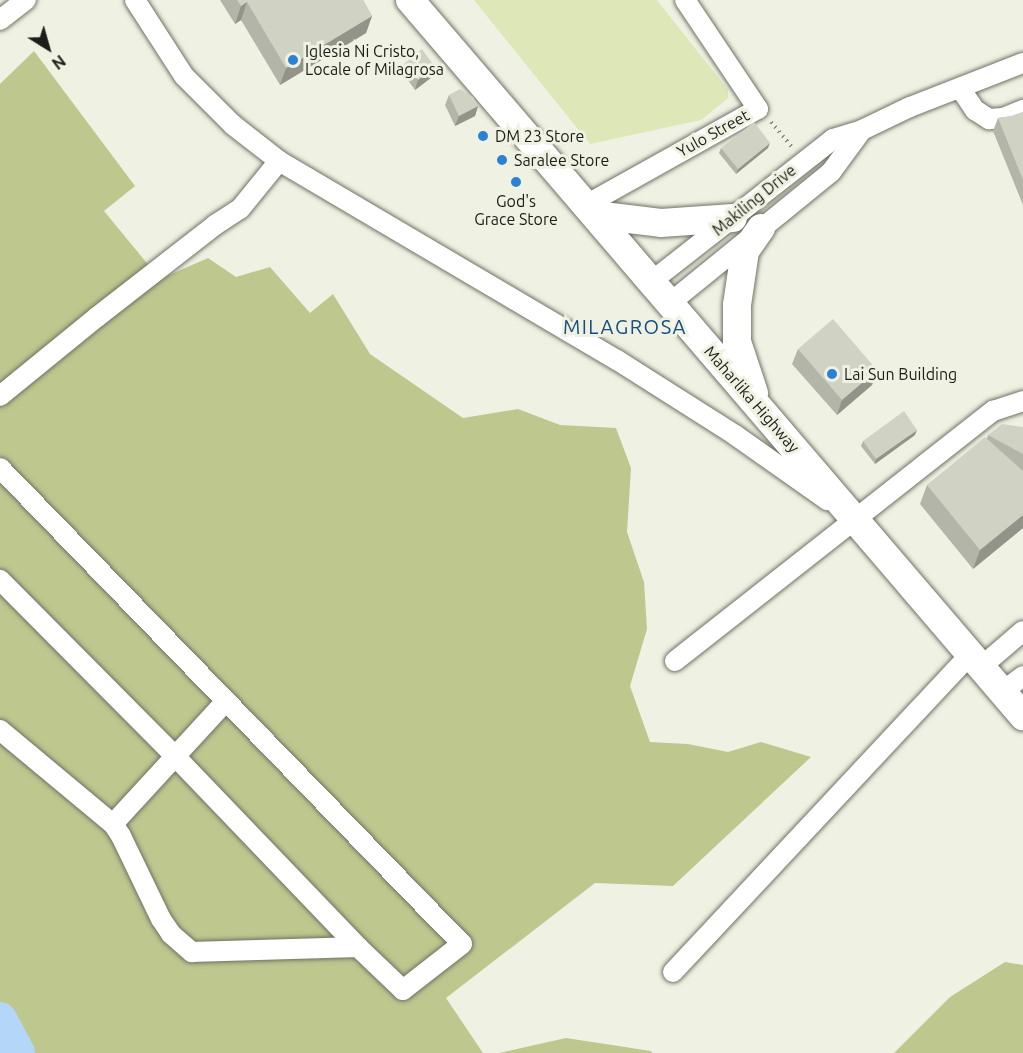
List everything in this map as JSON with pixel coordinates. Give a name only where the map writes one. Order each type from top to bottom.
[{"type":"highway","name":"Maharlika Highway","points":[[410,0],[976,660],[1013,684],[1023,716]]},
{"type":"highway","points":[[590,210],[661,223],[733,218]]},
{"type":"highway","points":[[760,409],[737,342],[737,324],[740,274],[745,251],[761,228]]},
{"type":"street","points":[[0,20],[26,0]]},
{"type":"street","points":[[135,0],[184,76],[233,125],[279,161],[616,360],[735,435],[856,520]]},
{"type":"street","name":"Yulo Street","points":[[590,210],[758,109],[685,0]]},
{"type":"street","name":"Makiling Drive","points":[[652,281],[803,160],[833,139],[862,130],[910,107],[1023,63]]},
{"type":"street","points":[[960,88],[975,110],[989,119],[1002,118],[1023,110]]},
{"type":"street","name":"Makiling Drive","points":[[670,303],[831,172],[862,130]]},
{"type":"street","points":[[0,396],[131,290],[215,225],[240,209],[279,161]]},
{"type":"street","points":[[675,661],[993,411],[1023,401]]},
{"type":"street","points":[[0,468],[462,944],[403,990],[358,947],[174,755],[0,580]]},
{"type":"street","points":[[673,972],[976,660],[1023,631]]},
{"type":"street","points":[[112,824],[226,701]]},
{"type":"street","points":[[0,730],[112,824],[121,836],[161,919],[171,934],[192,952],[358,947]]},
{"type":"path","points":[[758,109],[803,160]]},
{"type":"green space","points":[[474,0],[657,0],[728,90],[728,98],[701,120],[590,144]]},
{"type":"green space","points":[[34,51],[135,186],[104,211],[160,279],[208,258],[236,277],[270,267],[310,313],[333,294],[370,354],[463,418],[518,409],[560,425],[616,428],[631,468],[627,532],[644,582],[647,629],[630,686],[650,742],[688,744],[728,752],[761,742],[811,757],[673,886],[595,883],[446,998],[483,1053],[0,1053],[0,84]]},
{"type":"green space","points":[[1005,962],[1023,965],[1023,1053],[894,1053],[950,997]]},
{"type":"green space","points":[[566,1038],[651,1051],[652,1053],[499,1053]]},
{"type":"building","name":"Iglesia Ni Cristo, Locale of Milagrosa","points":[[237,0],[363,0],[372,16],[286,68],[247,2],[241,6]]},
{"type":"building","points":[[422,49],[435,67],[418,80],[405,63]]},
{"type":"building","points":[[460,89],[473,97],[478,106],[459,116],[449,95]]},
{"type":"building","points":[[1023,112],[1023,180],[998,118]]},
{"type":"building","points":[[754,122],[770,143],[738,169],[721,148]]},
{"type":"building","name":"Lai Sun Building","points":[[833,319],[877,370],[842,400],[798,349]]},
{"type":"building","points":[[904,411],[917,430],[876,459],[863,441]]},
{"type":"building","points":[[1002,424],[1023,427],[1023,454],[988,435]]},
{"type":"building","points":[[985,437],[1023,471],[1023,515],[980,550],[927,485]]},
{"type":"waterway","points":[[0,1019],[18,1053]]},
{"type":"place","name":"Iglesia Ni Cristo, Locale of Milagrosa","points":[[293,60]]},
{"type":"place","name":"DM 23 Store","points":[[483,136]]},
{"type":"place","name":"Saralee Store","points":[[502,160]]},
{"type":"place","name":"God's Grace Store","points":[[516,182]]},
{"type":"place","name":"Lai Sun Building","points":[[832,374]]},
{"type":"district","name":"MILAGROSA","points":[[625,326]]}]
